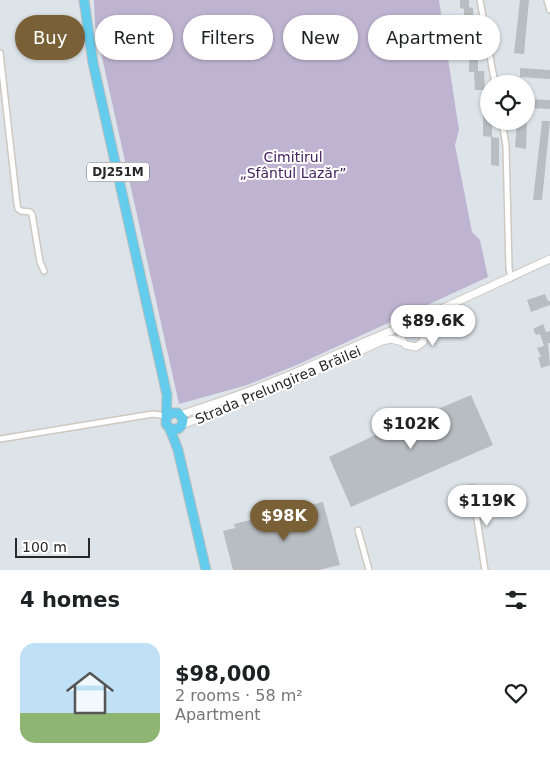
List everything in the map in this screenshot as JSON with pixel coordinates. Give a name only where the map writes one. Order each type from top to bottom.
[{"type":"highway","name":"DJ251M","points":[[84,0],[93,64],[167,395]]},
{"type":"highway","points":[[167,395],[183,420],[178,450]]},
{"type":"highway","points":[[167,395],[168,416],[166,424],[170,429],[178,450],[206,570]]},
{"type":"highway","points":[[168,416],[172,413],[179,414]]},
{"type":"highway","points":[[170,429],[176,430],[181,426]]},
{"type":"main road","name":"Strada Prelungirea Brăilei","points":[[179,414],[240,395],[312,366],[378,335],[446,308],[550,259]]},
{"type":"main road","name":"Strada Prelungirea Brăilei","points":[[425,332],[431,320],[446,308]]},
{"type":"main road","points":[[408,324],[419,324],[425,332],[424,339],[420,345],[411,347],[403,342],[400,336],[408,324]]},
{"type":"main road","name":"Strada Prelungirea Brăilei","points":[[181,426],[300,378],[382,341],[391,339],[403,342]]},
{"type":"street","points":[[480,0],[493,75]]},
{"type":"street","points":[[547,0],[550,10]]},
{"type":"street","points":[[0,53],[18,209],[21,212],[32,214],[40,262],[44,271]]},
{"type":"street","points":[[503,130],[506,146],[509,268],[511,278]]},
{"type":"street","points":[[0,439],[153,414],[168,416]]},
{"type":"street","points":[[472,488],[485,570]]},
{"type":"street","points":[[358,530],[369,570]]},
{"type":"green space","name":"Cimitirul „Sfântul Lazăr”","points":[[94,0],[439,0],[441,15],[368,15],[368,60],[448,60],[459,130],[455,145],[472,232],[480,240],[488,277],[299,364],[247,385],[179,404],[103,60],[173,60],[173,15],[95,15],[95,26]]},
{"type":"building","points":[[460,0],[469,0],[469,7],[473,8],[473,15],[464,15],[464,9],[460,8]]},
{"type":"building","points":[[520,0],[529,0],[524,54],[514,53]]},
{"type":"building","points":[[469,60],[478,60],[478,71],[484,71],[484,75],[480,75],[480,90],[475,90],[474,72],[469,72]]},
{"type":"building","points":[[520,68],[550,70],[550,79],[535,78],[535,75],[520,75]]},
{"type":"building","points":[[535,99],[550,100],[550,109],[535,108]]},
{"type":"building","points":[[542,121],[550,121],[542,200],[533,200]]},
{"type":"building","points":[[483,130],[492,130],[492,137],[483,136]]},
{"type":"building","points":[[516,130],[527,130],[526,149],[515,147]]},
{"type":"building","points":[[491,137],[499,138],[499,166],[491,165]]},
{"type":"building","points":[[545,294],[548,301],[550,301],[550,305],[531,312],[527,300]]},
{"type":"building","points":[[543,324],[546,332],[550,331],[550,343],[548,343],[550,365],[541,368],[538,357],[541,357],[537,348],[544,346],[540,334],[536,335],[533,329]]},
{"type":"building","points":[[471,395],[493,445],[351,507],[329,457],[428,410],[429,413]]},
{"type":"building","points":[[323,502],[340,565],[319,570],[233,570],[223,531],[235,528],[234,524]]}]
